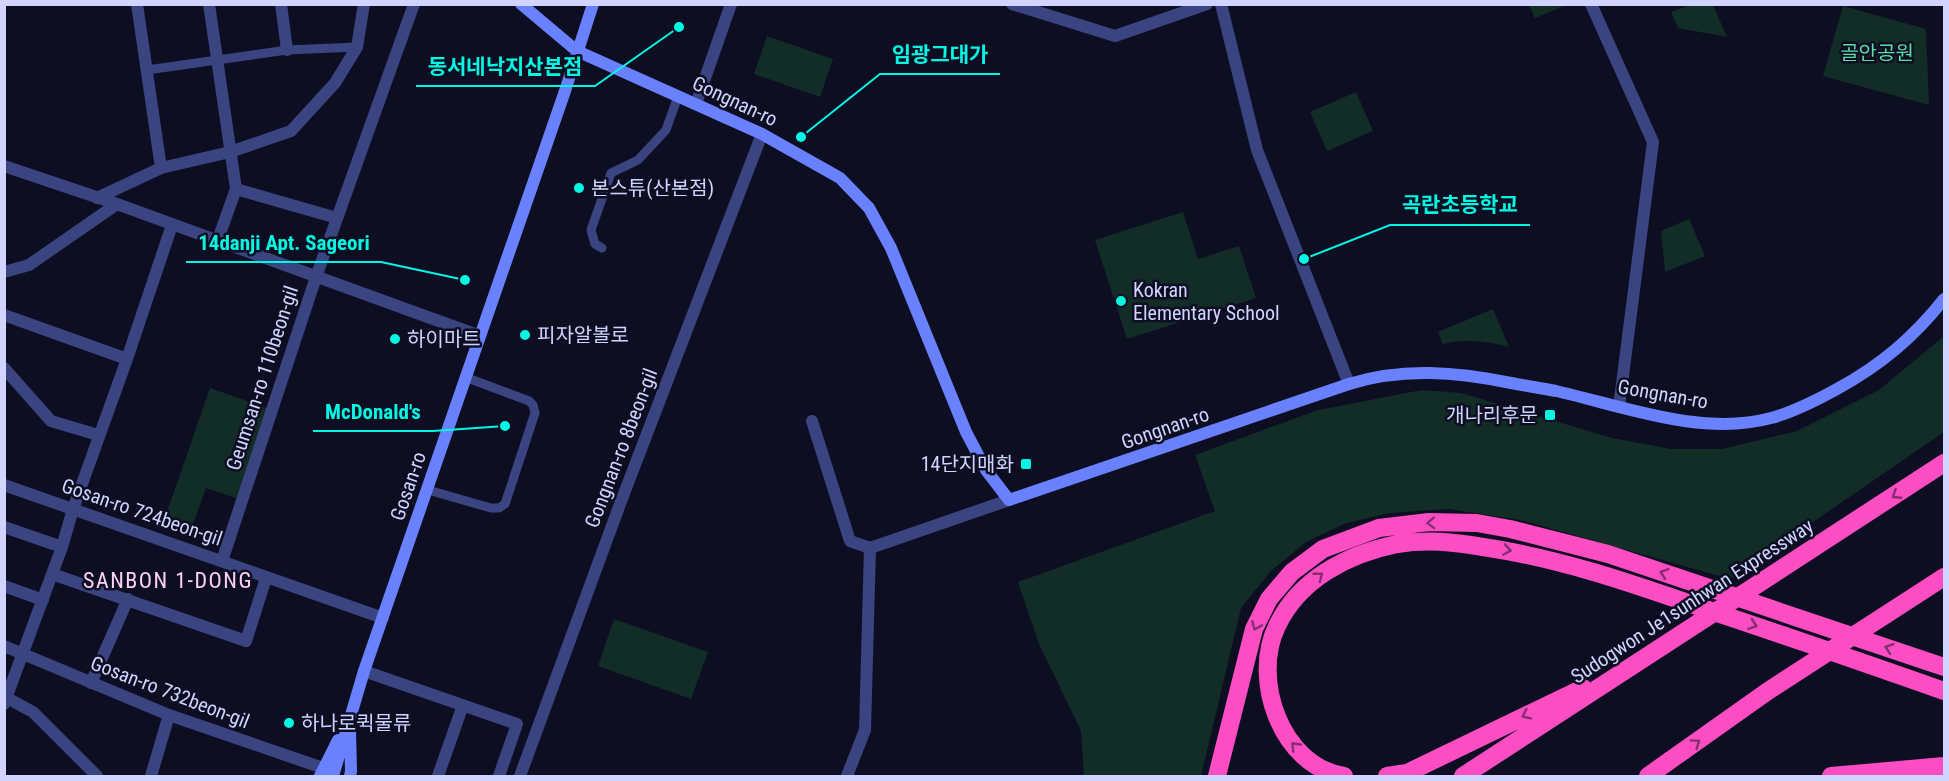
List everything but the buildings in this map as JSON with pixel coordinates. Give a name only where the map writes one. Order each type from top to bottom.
[{"type":"highway","name":"Sudogwon Je1sunhwan Expressway","points":[[1463,777],[1944,463]]},
{"type":"highway","points":[[1217,777],[1254,629],[1269,599],[1292,572],[1323,549],[1379,528],[1429,522],[1477,523],[1510,529],[1608,554],[1944,667]]},
{"type":"highway","points":[[1344,777],[1310,762],[1288,741],[1276,714],[1269,685],[1267,657],[1276,626],[1301,590],[1331,567],[1397,544],[1438,540],[1516,552],[1604,573],[1944,691]]},
{"type":"highway","points":[[1648,777],[1768,691],[1944,577]]},
{"type":"highway","points":[[1387,777],[1407,773],[1654,653]]},
{"type":"highway","points":[[1831,777],[1944,766]]},
{"type":"street","points":[[137,4],[161,168]]},
{"type":"street","points":[[209,4],[236,189],[218,242]]},
{"type":"street","points":[[281,4],[287,50]]},
{"type":"street","points":[[97,198],[161,168],[230,152],[291,131],[335,83],[357,47],[364,4]]},
{"type":"street","name":"Geumsan-ro 110beon-gil","points":[[222,561],[316,277],[414,4]]},
{"type":"street","name":"Gongnan-ro","points":[[520,4],[577,51],[762,134],[840,178],[869,208],[891,248],[966,432],[986,470],[1009,500],[1349,384],[1372,377],[1407,373],[1441,372],[1482,377],[1556,391],[1660,416],[1702,422],[1735,423],[1771,418],[1815,401],[1857,378],[1897,350],[1944,299]]},
{"type":"street","name":"Gosan-ro","points":[[350,717],[593,4]]},
{"type":"street","points":[[696,104],[731,4]]},
{"type":"street","points":[[1012,4],[1115,36],[1207,4]]},
{"type":"street","points":[[1221,4],[1257,150],[1349,384]]},
{"type":"street","points":[[1591,4],[1653,142],[1619,407]]},
{"type":"street","name":"Gongnan-ro 8beon-gil","points":[[520,777],[628,483],[762,134]]},
{"type":"street","points":[[4,166],[117,204],[480,336]]},
{"type":"street","points":[[236,189],[337,218]]},
{"type":"street","points":[[4,272],[29,265],[117,204]]},
{"type":"street","points":[[96,777],[33,712],[6,701],[62,547],[98,435],[127,359],[172,225]]},
{"type":"street","points":[[4,315],[127,359]]},
{"type":"street","points":[[4,369],[51,421],[98,435]]},
{"type":"street","points":[[812,421],[850,541],[870,548],[1009,500]]},
{"type":"street","name":"Gosan-ro 724beon-gil","points":[[4,485],[383,618]]},
{"type":"street","points":[[4,527],[62,547]]},
{"type":"street","points":[[847,777],[865,730],[870,548]]},
{"type":"street","points":[[52,574],[246,641],[266,578]]},
{"type":"street","points":[[4,586],[43,600]]},
{"type":"street","points":[[91,683],[128,599]]},
{"type":"street","name":"Gosan-ro 732beon-gil","points":[[4,646],[169,716],[325,774]]},
{"type":"street","points":[[364,672],[517,724],[499,777]]},
{"type":"street","points":[[438,777],[463,705]]},
{"type":"street","points":[[152,777],[169,716]]},
{"type":"street","points":[[325,774],[350,717]]},
{"type":"street","points":[[350,717],[350,777]]},
{"type":"lane","points":[[147,70],[287,50],[357,47]]},
{"type":"lane","points":[[602,248],[595,244],[591,230],[611,173],[638,160],[666,130],[678,96]]},
{"type":"lane","points":[[428,490],[491,508],[499,508],[505,504],[535,413],[529,401],[465,377]]},
{"type":"green space","points":[[1529,5],[1566,5],[1535,18]]},
{"type":"green space","points":[[1690,5],[1713,5],[1727,37],[1678,28],[1671,12]]},
{"type":"green space","name":"골안공원","points":[[1843,6],[1926,29],[1929,105],[1823,76]]},
{"type":"green space","points":[[767,36],[833,59],[820,97],[754,74]]},
{"type":"green space","points":[[1356,92],[1373,131],[1327,151],[1310,112]]},
{"type":"green space","points":[[1183,212],[1198,259],[1239,246],[1256,298],[1127,339],[1095,240]]},
{"type":"green space","points":[[1689,219],[1705,256],[1665,272],[1661,231]]},
{"type":"green space","points":[[1493,309],[1509,347],[1476,341],[1443,344],[1438,332]]},
{"type":"green space","points":[[1944,336],[1944,432],[1730,579],[1520,520],[1448,509],[1389,513],[1344,524],[1306,542],[1270,572],[1241,608],[1201,776],[1084,776],[1081,731],[1039,644],[1018,582],[1215,511],[1195,455],[1318,410],[1422,390],[1461,393],[1612,438],[1671,449],[1722,449],[1797,431],[1879,390]]},
{"type":"green space","points":[[210,388],[270,409],[239,499],[206,488],[192,527],[165,518]]},
{"type":"green space","points":[[614,619],[708,652],[691,699],[598,666]]},
{"type":"place","name":"동서네낙지산본점","points":[[679,27]]},
{"type":"place","name":"임광그대가","points":[[801,137]]},
{"type":"place","name":"본스튜(산본점)","points":[[579,188]]},
{"type":"place","name":"곡란초등학교","points":[[1304,259]]},
{"type":"place","name":"14danji Apt. Sageori","points":[[465,280]]},
{"type":"place","name":"Kokran Elementary School","points":[[1121,301]]},
{"type":"place","name":"피자알볼로","points":[[525,335]]},
{"type":"place","name":"하이마트","points":[[395,339]]},
{"type":"place","name":"개나리후문","points":[[1550,415]]},
{"type":"place","name":"McDonald's","points":[[505,426]]},
{"type":"place","name":"14단지매화","points":[[1026,464]]},
{"type":"place","name":"하나로퀵물류","points":[[289,723]]},
{"type":"district","name":"SANBON 1-DONG","points":[[168,580]]}]
